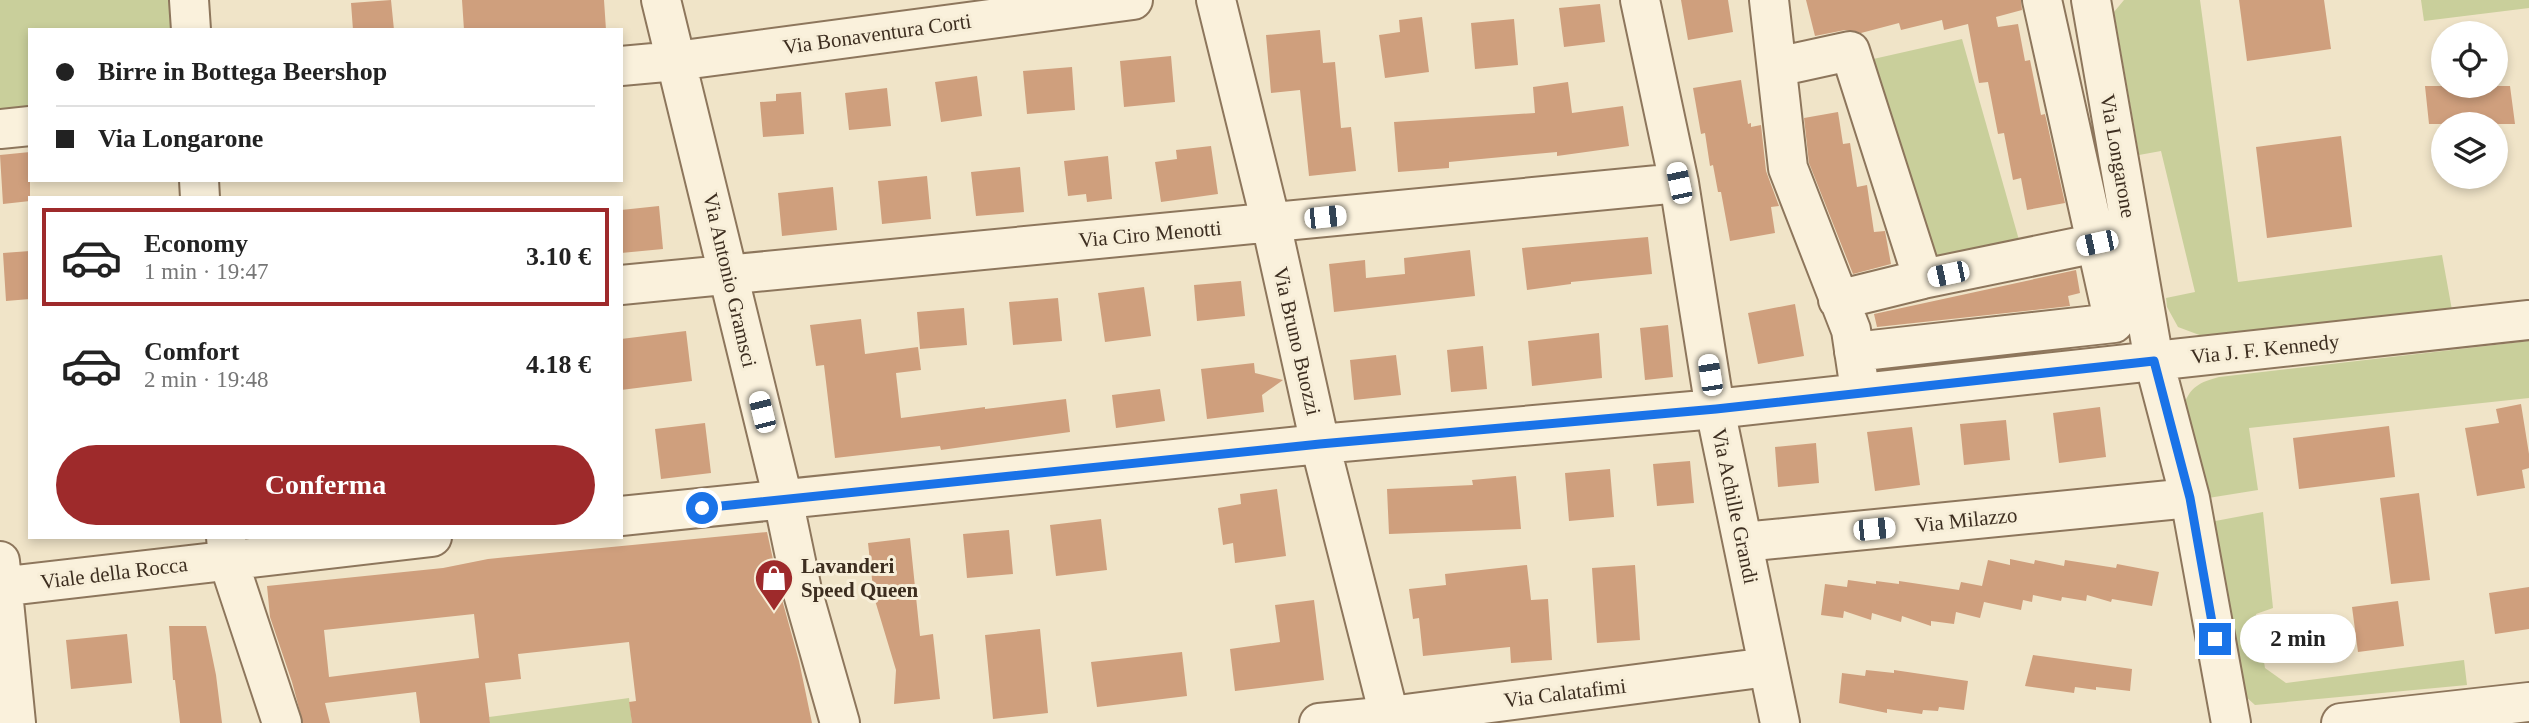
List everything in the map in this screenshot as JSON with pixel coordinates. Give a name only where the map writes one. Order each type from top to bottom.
[{"type":"street","points":[[189,0],[191,28]]},
{"type":"street","name":"Via Antonio Gramsci","points":[[661,0],[783,499],[802,590],[839,723]]},
{"type":"street","name":"Via Bonaventura Corti","points":[[623,66],[1133,0]]},
{"type":"street","name":"Via Bruno Buozzi","points":[[1216,0],[1271,223],[1320,444],[1391,720]]},
{"type":"street","name":"Via Achille Grandi","points":[[1640,0],[1679,183],[1716,409],[1780,723]]},
{"type":"street","points":[[1769,0],[1788,168],[1850,330],[1861,393]]},
{"type":"street","points":[[1854,352],[2114,323],[2042,0]]},
{"type":"street","name":"Via Longarone","points":[[2091,0],[2154,361],[2190,498],[2231,723]]},
{"type":"street","points":[[1777,67],[1850,51],[1923,279]]},
{"type":"street","points":[[0,129],[28,126]]},
{"type":"street","name":"Via Ciro Menotti","points":[[623,285],[1679,183]]},
{"type":"street","points":[[1838,300],[1923,279],[2097,243]]},
{"type":"street","name":"Via J. F. Kennedy","points":[[623,516],[1320,444],[1716,409],[2529,320]]},
{"type":"street","points":[[2091,326],[2096,367]]},
{"type":"street","name":"Via Milazzo","points":[[1743,542],[2190,498]]},
{"type":"street","points":[[282,723],[227,549],[398,539]]},
{"type":"street","name":"Viale della Rocca","points":[[1,578],[227,549]]},
{"type":"street","points":[[1,578],[16,723]]},
{"type":"street","name":"Via Calatafimi","points":[[1319,723],[1391,720],[1768,667]]},
{"type":"street","points":[[2341,723],[2529,702]]},
{"type":"green space","points":[[0,0],[174,0],[176,28],[28,28],[28,111],[0,115]]},
{"type":"green space","points":[[2124,0],[2200,0],[2238,282],[2442,255],[2452,310],[2202,336],[2178,327],[2167,307],[2166,298],[2195,292],[2161,151],[2139,155],[2114,12]]},
{"type":"green space","points":[[2421,0],[2529,0],[2529,8],[2424,21]]},
{"type":"green space","points":[[1962,39],[2019,240],[1923,266],[1860,62]]},
{"type":"green space","points":[[2529,341],[2529,398],[2249,428],[2258,490],[2202,499],[2184,405],[2189,394],[2201,383],[2219,377]]},
{"type":"green space","points":[[2263,512],[2273,608],[2256,614],[2265,668],[2286,683],[2464,660],[2467,685],[2255,705],[2245,696],[2210,522]]},
{"type":"green space","points":[[629,698],[632,723],[490,723],[489,717]]},
{"type":"building","points":[[391,0],[394,28],[353,28],[351,3]]},
{"type":"building","points":[[462,0],[604,0],[606,28],[464,28]]},
{"type":"building","points":[[1681,0],[1728,0],[1733,32],[1688,40]]},
{"type":"building","points":[[1806,0],[2021,0],[2022,10],[1996,17],[1998,27],[2018,24],[2025,61],[2030,60],[2041,115],[2045,114],[2065,203],[2027,210],[2021,178],[2013,180],[2004,133],[1998,134],[1988,82],[1979,83],[1968,24],[1944,30],[1942,20],[1901,30],[1899,23],[1861,33],[1845,30],[1815,36]]},
{"type":"building","points":[[2239,0],[2324,0],[2331,49],[2247,61]]},
{"type":"building","points":[[1600,4],[1605,42],[1564,47],[1559,8]]},
{"type":"building","points":[[1422,17],[1429,72],[1385,78],[1379,35],[1400,32],[1399,20]]},
{"type":"building","points":[[1514,19],[1518,65],[1475,69],[1471,23]]},
{"type":"building","points":[[1320,30],[1323,63],[1335,62],[1341,128],[1351,127],[1356,171],[1309,176],[1300,90],[1271,93],[1266,35]]},
{"type":"building","points":[[1171,56],[1175,102],[1124,107],[1120,61]]},
{"type":"building","points":[[1072,67],[1075,110],[1027,114],[1023,71]]},
{"type":"building","points":[[977,76],[982,116],[941,122],[935,82]]},
{"type":"building","points":[[1741,80],[1748,124],[1751,123],[1751,127],[1761,125],[1766,171],[1779,206],[1771,207],[1775,233],[1730,241],[1721,192],[1718,192],[1713,165],[1710,166],[1705,133],[1701,134],[1693,88]]},
{"type":"building","points":[[1568,82],[1572,113],[1623,106],[1629,146],[1557,156],[1557,152],[1449,162],[1449,168],[1398,172],[1394,122],[1535,113],[1533,87]]},
{"type":"building","points":[[2425,86],[2431,86],[2431,98],[2508,98],[2510,86],[2515,124],[2508,124],[2508,112],[2431,112],[2429,124]]},
{"type":"building","points":[[887,88],[891,126],[849,130],[845,93]]},
{"type":"building","points":[[801,92],[804,134],[763,137],[760,102],[776,101],[776,94]]},
{"type":"building","points":[[1838,112],[1843,144],[1850,143],[1857,187],[1867,185],[1874,232],[1885,231],[1891,264],[1853,274],[1809,163],[1804,118]]},
{"type":"building","points":[[2341,136],[2352,227],[2267,238],[2256,147]]},
{"type":"building","points":[[1211,146],[1218,194],[1161,202],[1155,162],[1177,159],[1176,150]]},
{"type":"building","points":[[28,152],[28,201],[3,204],[0,155]]},
{"type":"building","points":[[1108,156],[1112,199],[1087,202],[1086,194],[1068,196],[1064,161]]},
{"type":"building","points":[[1020,167],[1024,212],[976,216],[971,172]]},
{"type":"building","points":[[927,176],[931,219],[882,224],[878,181]]},
{"type":"building","points":[[833,187],[837,230],[782,236],[778,193]]},
{"type":"building","points":[[659,206],[663,249],[623,253],[623,210]]},
{"type":"building","points":[[1648,237],[1652,274],[1571,282],[1527,290],[1522,248]]},
{"type":"building","points":[[1470,250],[1475,296],[1334,312],[1329,264],[1365,260],[1366,278],[1405,274],[1404,258]]},
{"type":"building","points":[[28,251],[28,299],[6,301],[3,253]]},
{"type":"building","points":[[2076,270],[2080,293],[2068,296],[2070,306],[1877,327],[1874,314]]},
{"type":"building","points":[[1241,281],[1245,316],[1197,321],[1194,285]]},
{"type":"building","points":[[1144,287],[1151,336],[1105,342],[1098,293]]},
{"type":"building","points":[[1058,298],[1062,341],[1013,345],[1009,302]]},
{"type":"building","points":[[1795,304],[1804,356],[1758,364],[1748,313]]},
{"type":"building","points":[[964,308],[967,345],[920,349],[917,312]]},
{"type":"building","points":[[861,319],[865,354],[918,347],[921,370],[896,373],[901,418],[1066,399],[1070,432],[941,450],[940,446],[835,458],[824,365],[816,366],[810,325]]},
{"type":"building","points":[[1668,325],[1673,377],[1645,380],[1640,328]]},
{"type":"building","points":[[686,331],[692,381],[623,390],[623,339]]},
{"type":"building","points":[[1599,333],[1602,378],[1532,386],[1528,341]]},
{"type":"building","points":[[1483,346],[1487,389],[1451,392],[1447,350]]},
{"type":"building","points":[[1396,355],[1401,395],[1354,400],[1350,360]]},
{"type":"building","points":[[1254,363],[1255,373],[1283,380],[1262,395],[1264,412],[1207,419],[1201,369]]},
{"type":"building","points":[[1160,389],[1165,421],[1116,428],[1112,395]]},
{"type":"building","points":[[2521,404],[2529,454],[2529,468],[2522,470],[2525,488],[2477,496],[2465,428],[2499,423],[2496,409]]},
{"type":"building","points":[[2100,407],[2106,457],[2059,463],[2053,413]]},
{"type":"building","points":[[2006,420],[2010,460],[1964,465],[1960,424]]},
{"type":"building","points":[[705,423],[711,473],[661,479],[655,429]]},
{"type":"building","points":[[2389,426],[2395,477],[2299,489],[2293,438]]},
{"type":"building","points":[[1912,427],[1920,485],[1875,491],[1867,432]]},
{"type":"building","points":[[1816,443],[1819,483],[1778,487],[1775,447]]},
{"type":"building","points":[[1690,461],[1694,503],[1657,506],[1653,464]]},
{"type":"building","points":[[1610,469],[1614,517],[1569,521],[1565,473]]},
{"type":"building","points":[[1516,476],[1521,529],[1389,534],[1387,489],[1473,485],[1472,480]]},
{"type":"building","points":[[1277,489],[1286,556],[1235,563],[1233,543],[1223,545],[1218,508],[1241,504],[1240,494]]},
{"type":"building","points":[[2419,493],[2430,580],[2391,584],[2380,498]]},
{"type":"building","points":[[1101,519],[1107,570],[1056,576],[1050,525]]},
{"type":"building","points":[[1009,530],[1013,574],[967,578],[963,534]]},
{"type":"building","points":[[767,532],[812,723],[632,723],[629,702],[636,701],[629,642],[518,654],[521,679],[485,683],[490,723],[420,723],[416,692],[325,703],[330,723],[303,723],[270,617],[267,586],[443,568],[488,559]],"holes":[[[474,614],[479,658],[329,677],[324,630]]]},
{"type":"building","points":[[910,538],[920,636],[933,634],[940,699],[894,704],[896,670],[874,597],[868,543]]},
{"type":"building","points":[[2010,559],[2034,564],[2035,560],[2064,566],[2065,560],[2116,568],[2117,564],[2159,572],[2152,606],[2112,599],[2111,602],[2087,595],[2086,601],[2062,597],[2061,601],[2033,595],[2032,602],[2023,600],[2021,610],[1984,602],[1980,618],[1956,612],[1954,624],[1931,621],[1931,626],[1902,616],[1901,622],[1872,613],[1871,620],[1844,611],[1843,618],[1821,615],[1825,584],[1847,587],[1848,580],[1876,584],[1876,581],[1899,584],[1899,581],[1959,590],[1961,582],[1982,586],[1988,560],[2010,565]]},
{"type":"building","points":[[1527,565],[1531,600],[1548,599],[1552,660],[1511,663],[1510,647],[1423,656],[1419,618],[1413,619],[1409,589],[1446,585],[1445,574]]},
{"type":"building","points":[[1635,565],[1640,640],[1597,643],[1592,568]]},
{"type":"building","points":[[2529,587],[2529,629],[2495,634],[2489,593]]},
{"type":"building","points":[[1314,600],[1324,680],[1235,691],[1230,649],[1280,642],[1275,605]]},
{"type":"building","points":[[2398,601],[2404,646],[2358,652],[2352,607]]},
{"type":"building","points":[[169,626],[206,626],[222,723],[180,723],[173,680]]},
{"type":"building","points":[[1040,629],[1048,713],[993,719],[985,635]]},
{"type":"building","points":[[127,634],[132,683],[71,689],[66,640]]},
{"type":"building","points":[[1182,652],[1187,696],[1097,707],[1091,662]]},
{"type":"building","points":[[2033,655],[2132,669],[2130,691],[2075,687],[2074,693],[2025,686]]},
{"type":"building","points":[[1866,670],[1894,673],[1894,670],[1968,681],[1964,710],[1939,707],[1938,711],[1923,710],[1922,714],[1887,709],[1887,713],[1839,703],[1842,673],[1865,676]]},
{"type":"place","name":"Lavanderi Speed Queen","points":[[774,612]]},
{"type":"route","points":[[702,508],[1320,444],[1716,409],[2154,361],[2190,498],[2215,639]]}]
